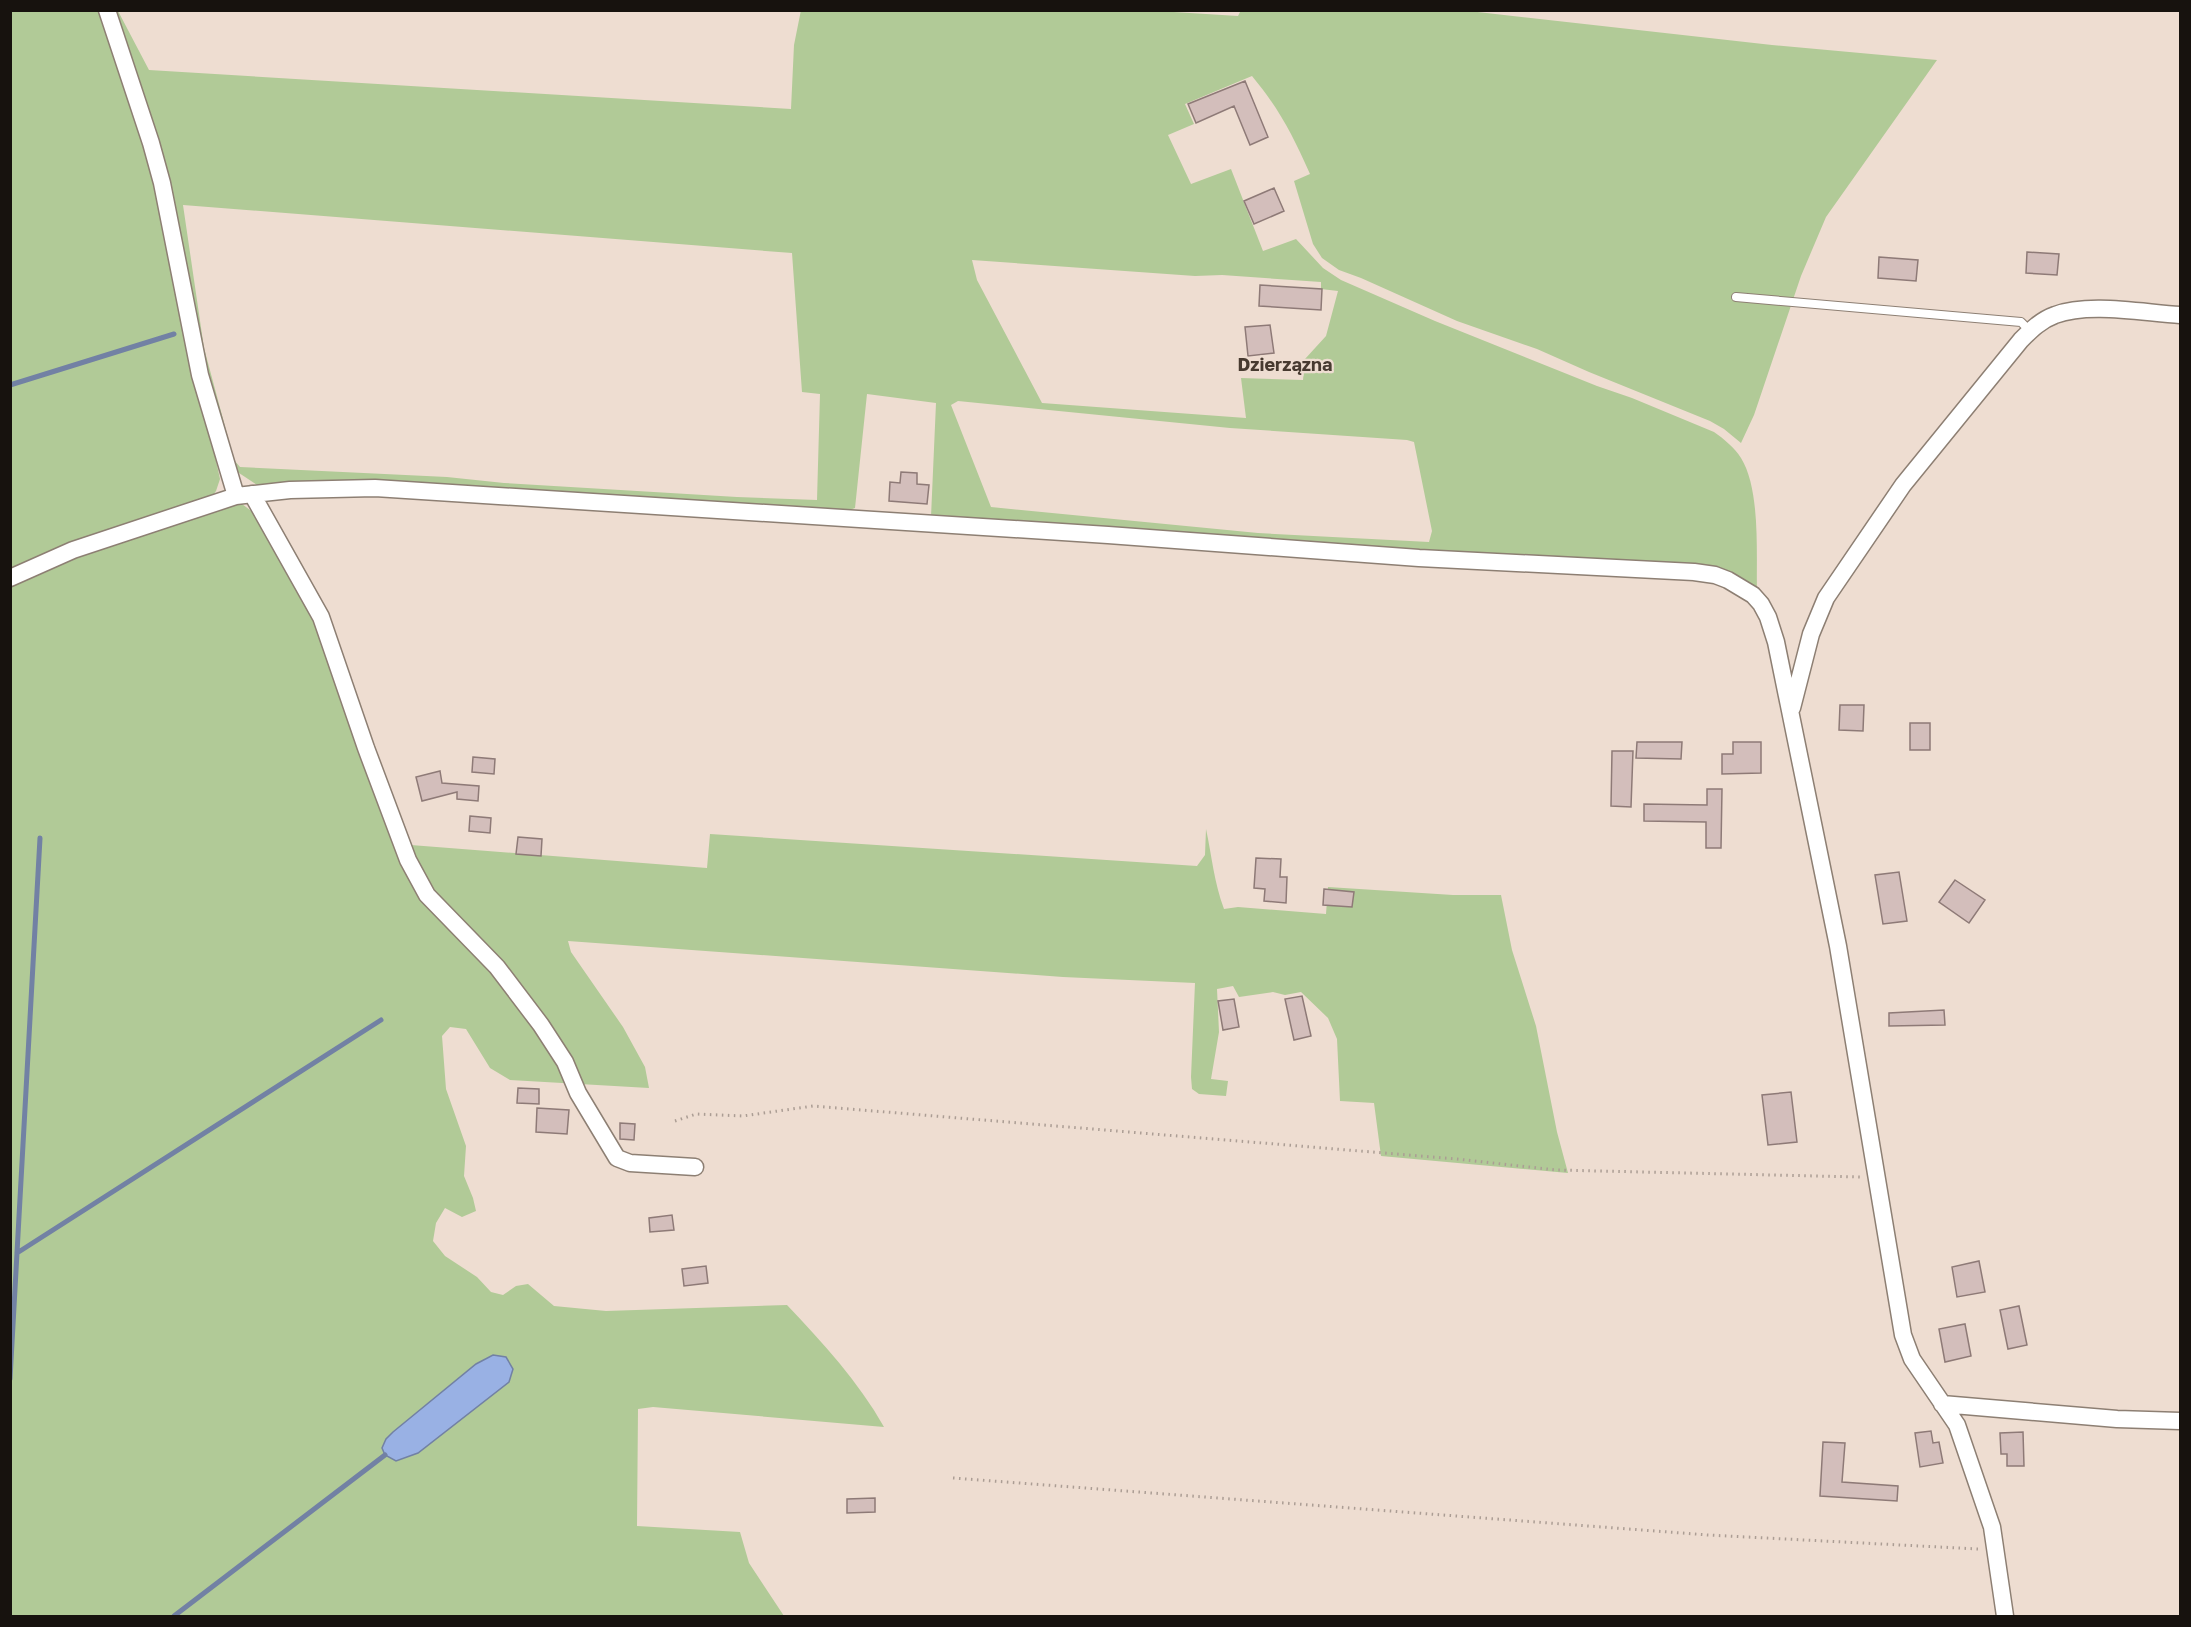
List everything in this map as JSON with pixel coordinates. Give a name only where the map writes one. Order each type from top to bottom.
[{"type":"street","points":[[107,10],[162,183],[200,375],[244,495],[321,617],[405,850],[427,895],[497,967],[542,1025],[565,1062],[578,1093],[617,1158],[630,1163],[695,1167]]},
{"type":"street","points":[[1790,714],[1811,634],[1827,598],[1903,485],[2010,352],[2030,331],[2044,321],[2068,312],[2111,310],[2181,315]]},
{"type":"street","points":[[10,578],[73,550],[244,495],[345,488],[421,489],[1419,558],[1672,571],[1715,575],[1743,587],[1761,604],[1776,642],[1838,946],[1886,1246],[1903,1335],[1912,1359],[1957,1425],[1992,1527],[2005,1617]]},
{"type":"street","points":[[1942,1404],[2117,1419],[2181,1421]]},
{"type":"lane","points":[[1736,297],[2020,322],[2030,331]]},
{"type":"path","points":[[675,1121],[696,1114],[743,1116],[813,1106],[1457,1159],[1556,1170],[1817,1178],[1876,1177]]},
{"type":"path","points":[[953,1478],[1708,1535],[1995,1550]]},
{"type":"green space","points":[[801,10],[1142,10],[1238,16],[1241,10],[1460,10],[1772,45],[1937,60],[1826,217],[1801,276],[1754,415],[1741,443],[1710,421],[1537,349],[1457,321],[1339,270],[1322,258],[1313,244],[1294,181],[1310,174],[1285,123],[1252,76],[1185,104],[1194,124],[1168,135],[1191,184],[1231,169],[1263,251],[1296,239],[1323,268],[1341,280],[1435,321],[1714,432],[1722,438],[1741,458],[1752,487],[1756,524],[1757,593],[1639,564],[931,517],[936,403],[867,394],[855,508],[847,511],[257,485],[236,471],[226,447],[113,11],[118,11],[149,70],[791,109],[794,45]],"holes":[[[183,205],[792,253],[802,392],[820,394],[817,500],[504,483],[447,477],[240,467],[234,460],[204,348]],[[972,260],[1195,276],[1222,275],[1321,282],[1321,289],[1338,291],[1326,336],[1305,359],[1303,380],[1241,378],[1246,418],[1042,403],[977,280]],[[958,401],[1230,428],[1414,442],[1432,531],[1429,542],[1258,533],[991,507],[951,405]]]},
{"type":"green space","points":[[11,11],[102,11],[147,148],[220,479],[211,498],[11,572]]},
{"type":"green space","points":[[242,504],[254,513],[315,615],[398,844],[707,868],[710,834],[1197,866],[1205,855],[1206,829],[1215,879],[1224,909],[1238,907],[1326,914],[1328,887],[1453,895],[1501,895],[1512,950],[1536,1026],[1557,1132],[1568,1173],[1381,1156],[1374,1103],[1340,1101],[1337,1039],[1328,1018],[1301,992],[1285,995],[1273,992],[1239,997],[1233,986],[1217,989],[1219,1032],[1211,1079],[1228,1081],[1226,1096],[1199,1094],[1192,1089],[1195,983],[1063,977],[568,941],[571,952],[623,1027],[645,1067],[649,1088],[510,1080],[490,1068],[466,1029],[450,1027],[442,1036],[446,1089],[466,1146],[464,1176],[476,1211],[462,1217],[445,1208],[436,1223],[433,1241],[445,1256],[477,1277],[491,1292],[503,1295],[516,1286],[528,1284],[554,1306],[606,1311],[787,1305],[851,1378],[884,1427],[653,1407],[638,1409],[637,1526],[740,1532],[749,1563],[784,1616],[11,1616],[10,585],[77,556],[225,506]]},
{"type":"water","points":[[493,1355],[506,1357],[513,1369],[509,1382],[418,1453],[396,1461],[385,1455],[382,1448],[386,1439],[393,1432],[476,1364]]},
{"type":"building","points":[[1245,81],[1268,137],[1250,145],[1234,106],[1196,123],[1188,104]]},
{"type":"building","points":[[1274,188],[1284,211],[1254,224],[1244,201]]},
{"type":"building","points":[[2027,252],[2059,254],[2057,275],[2026,273]]},
{"type":"building","points":[[1879,257],[1918,260],[1916,281],[1878,278]]},
{"type":"building","points":[[1260,285],[1322,289],[1321,310],[1259,306]]},
{"type":"building","points":[[1270,325],[1274,353],[1248,356],[1245,327]]},
{"type":"building","points":[[901,472],[917,473],[917,484],[929,485],[927,504],[889,501],[890,482],[900,483]]},
{"type":"building","points":[[1840,705],[1864,705],[1863,731],[1839,730]]},
{"type":"building","points":[[1910,723],[1930,723],[1930,750],[1910,750]]},
{"type":"building","points":[[1637,742],[1682,742],[1681,759],[1636,758]]},
{"type":"building","points":[[1733,742],[1761,742],[1761,773],[1722,774],[1722,754],[1733,754]]},
{"type":"building","points":[[1612,751],[1633,751],[1631,807],[1611,806]]},
{"type":"building","points":[[473,757],[495,759],[494,774],[472,772]]},
{"type":"building","points":[[440,771],[442,783],[479,786],[478,801],[457,799],[457,792],[422,801],[416,777]]},
{"type":"building","points":[[1707,789],[1722,789],[1721,848],[1706,848],[1706,822],[1644,821],[1644,804],[1707,805]]},
{"type":"building","points":[[470,816],[491,818],[490,833],[469,831]]},
{"type":"building","points":[[518,837],[542,839],[541,856],[516,854]]},
{"type":"building","points":[[1256,858],[1281,859],[1280,877],[1287,877],[1286,903],[1264,901],[1265,889],[1254,888]]},
{"type":"building","points":[[1899,872],[1907,921],[1883,924],[1875,875]]},
{"type":"building","points":[[1955,880],[1985,900],[1969,923],[1939,902]]},
{"type":"building","points":[[1324,889],[1354,892],[1352,907],[1323,905]]},
{"type":"building","points":[[1302,996],[1311,1036],[1294,1040],[1285,999]]},
{"type":"building","points":[[1234,999],[1239,1027],[1223,1030],[1218,1001]]},
{"type":"building","points":[[1944,1010],[1945,1025],[1889,1026],[1889,1013]]},
{"type":"building","points":[[518,1088],[539,1089],[539,1104],[517,1103]]},
{"type":"building","points":[[1791,1092],[1797,1142],[1768,1145],[1762,1095]]},
{"type":"building","points":[[537,1108],[569,1110],[567,1134],[536,1132]]},
{"type":"building","points":[[620,1123],[635,1124],[634,1140],[620,1139]]},
{"type":"building","points":[[672,1215],[674,1230],[650,1232],[649,1218]]},
{"type":"building","points":[[1979,1261],[1985,1292],[1957,1297],[1952,1267]]},
{"type":"building","points":[[706,1266],[708,1283],[684,1286],[682,1269]]},
{"type":"building","points":[[2019,1306],[2027,1345],[2008,1349],[2000,1310]]},
{"type":"building","points":[[1965,1324],[1971,1356],[1945,1362],[1939,1329]]},
{"type":"building","points":[[1931,1431],[1933,1443],[1939,1442],[1943,1463],[1920,1467],[1915,1433]]},
{"type":"building","points":[[2023,1432],[2024,1466],[2007,1466],[2007,1454],[2001,1454],[2000,1433]]},
{"type":"building","points":[[1823,1442],[1845,1443],[1842,1482],[1898,1486],[1897,1501],[1820,1496]]},
{"type":"building","points":[[875,1498],[875,1512],[847,1513],[847,1499]]},
{"type":"waterway","points":[[10,385],[174,334]]},
{"type":"waterway","points":[[10,1379],[40,838]]},
{"type":"waterway","points":[[17,1253],[381,1020]]},
{"type":"waterway","points":[[174,1616],[385,1455]]},
{"type":"district","name":"Dzierzązna","points":[[1285,365]]}]
